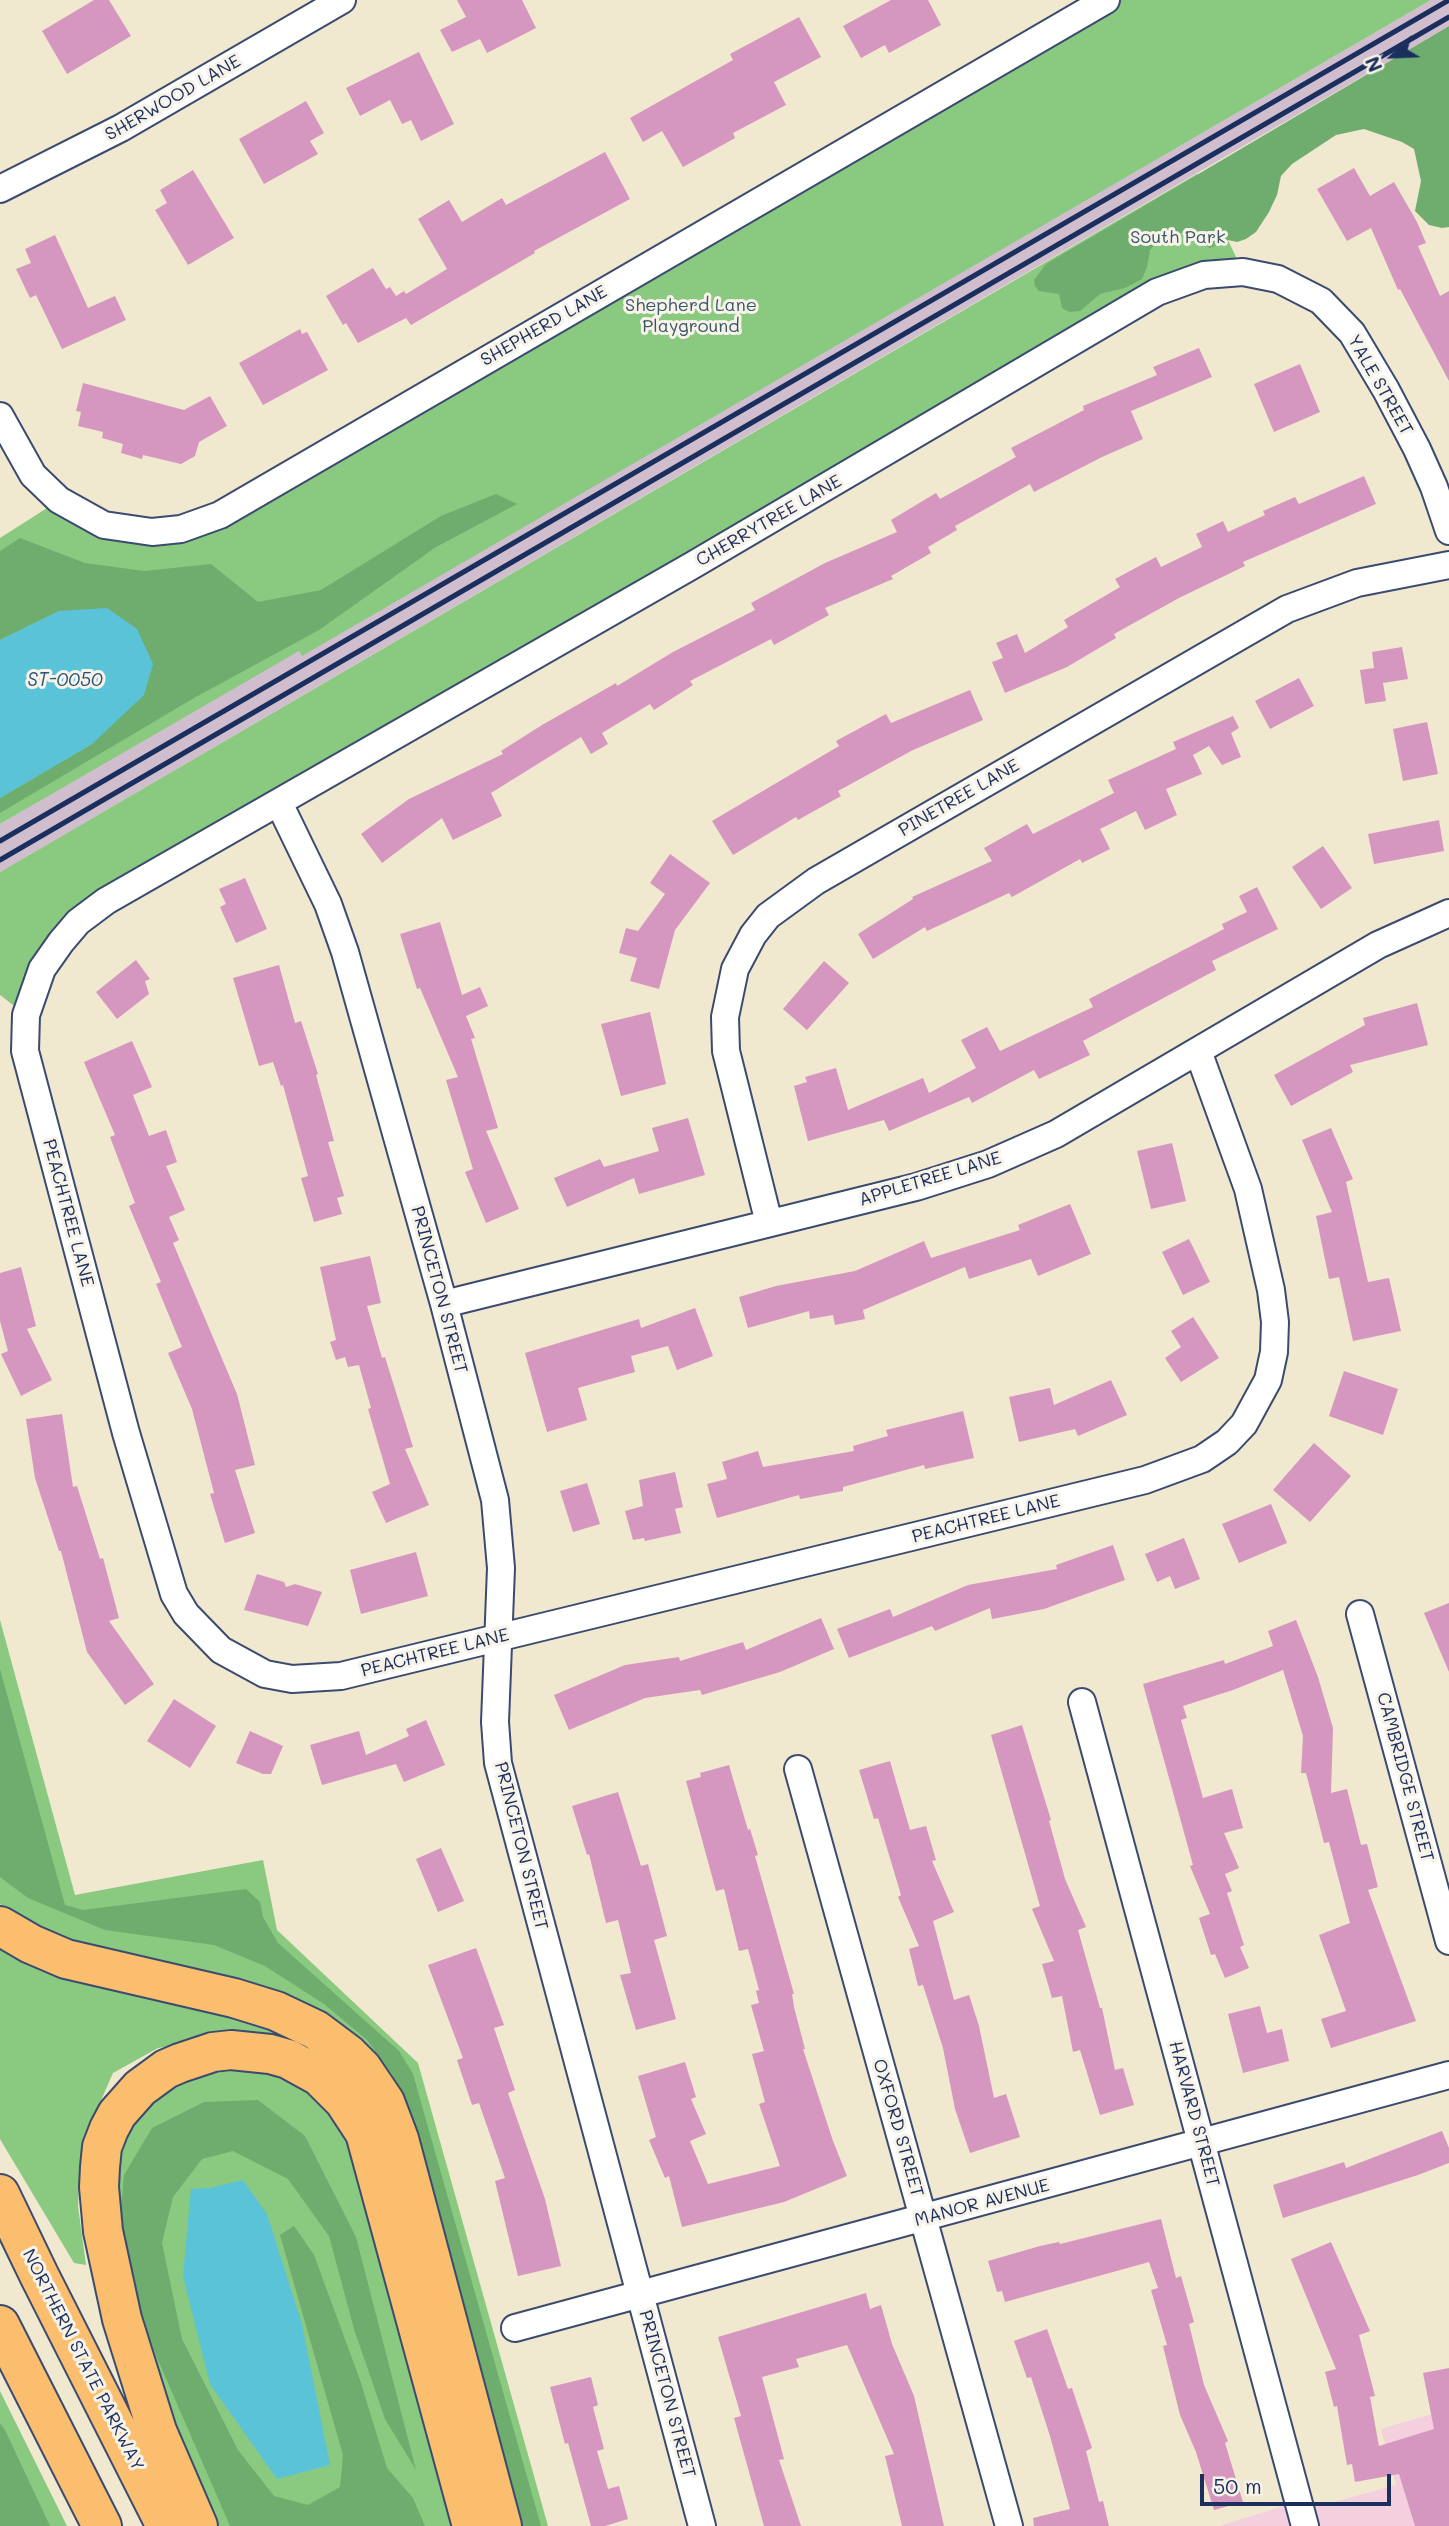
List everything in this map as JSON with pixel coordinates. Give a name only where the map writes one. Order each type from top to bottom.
[{"type":"highway","points":[[0,1926],[31,1944],[66,1959],[234,1998],[276,2011],[316,2030],[362,2068],[385,2102],[400,2140],[502,2526]]},
{"type":"highway","points":[[198,2526],[157,2431],[125,2331],[103,2231],[100,2167],[102,2147],[108,2129],[117,2114],[140,2088],[166,2069],[188,2059],[231,2050],[252,2051],[288,2059],[319,2076],[344,2101],[365,2133],[472,2526]]},
{"type":"highway","name":"NORTHERN STATE PARKWAY","points":[[0,2194],[166,2526]]},
{"type":"highway","points":[[0,2325],[102,2526]]},
{"type":"street","name":"SHERWOOD LANE","points":[[0,189],[121,128],[342,0]]},
{"type":"street","name":"SHEPHERD LANE","points":[[0,416],[33,475],[59,500],[104,526],[152,532],[181,528],[220,514],[1107,0]]},
{"type":"street","name":"CHERRYTREE LANE","points":[[279,803],[693,565],[1157,292],[1204,275],[1243,272],[1268,277]]},
{"type":"street","name":"YALE STREET","points":[[1268,277],[1278,279],[1321,301],[1352,332],[1417,449],[1449,531]]},
{"type":"street","name":"PINETREE LANE","points":[[769,1223],[726,1051],[725,1017],[735,969],[752,935],[768,916],[816,881],[1287,609],[1357,583],[1449,565]]},
{"type":"street","name":"PRINCETON STREET","points":[[279,803],[328,904],[345,952],[444,1304],[495,1500],[501,1568],[495,1742],[504,1789],[702,2526]]},
{"type":"street","name":"PEACHTREE LANE","points":[[279,803],[106,901],[78,922],[42,969],[26,1015],[25,1051],[126,1433],[174,1594],[186,1615],[221,1650],[265,1674],[292,1679],[341,1676],[1145,1480],[1202,1459],[1227,1442],[1244,1424],[1268,1380],[1274,1352],[1275,1322],[1271,1290],[1248,1189],[1198,1051]]},
{"type":"street","name":"APPLETREE LANE","points":[[444,1304],[916,1187],[988,1164],[1056,1133],[1378,945],[1449,913]]},
{"type":"street","name":"CAMBRIDGE STREET","points":[[1360,1614],[1449,1941]]},
{"type":"street","name":"HARVARD STREET","points":[[1082,1703],[1305,2526]]},
{"type":"street","name":"OXFORD STREET","points":[[799,1769],[1009,2526]]},
{"type":"street","name":"MANOR AVENUE","points":[[515,2328],[1449,2075]]},
{"type":"shaded area","points":[[1431,0],[1449,0],[1449,26],[0,872],[0,824],[299,650],[302,655]]},
{"type":"shaded area","points":[[1449,2409],[1449,2526],[1219,2526],[1297,2502],[1301,2511],[1396,2485],[1381,2429]]},
{"type":"green space","name":"Shepherd Lane Playground","points":[[1107,0],[1431,0],[302,656],[299,651],[0,824],[0,538],[55,503],[179,533]]},
{"type":"green space","points":[[1449,26],[1449,227],[1429,225],[1415,211],[1421,181],[1414,149],[1364,129],[1336,135],[1292,164],[1281,176],[1277,195],[1269,212],[1256,232],[1246,239],[1237,242],[1228,240],[1210,248],[1183,233],[1161,238],[1150,250],[1142,279],[1125,288],[1100,294],[1080,311],[1069,312],[1062,308],[1059,294],[1039,291],[1035,286],[1034,280],[1046,264]]},
{"type":"green space","name":"South Park","points":[[1197,174],[1243,272],[1204,275],[78,922],[26,1015],[0,995],[0,872]]},
{"type":"green space","points":[[496,494],[517,504],[436,547],[319,630],[194,698],[0,813],[0,798],[92,744],[59,611],[0,640],[0,551],[20,538],[85,563],[144,571],[211,564],[258,602],[321,590],[441,516]]},
{"type":"green space","points":[[0,1620],[75,1895],[263,1860],[277,1930],[418,2063],[548,2526],[512,2526],[361,2048],[302,2001],[40,1934],[0,1904]]},
{"type":"green space","points":[[0,1669],[65,1905],[83,1910],[246,1889],[260,1902],[263,1917],[278,1943],[399,2051],[413,2074],[541,2526],[520,2526],[405,2109],[392,2074],[367,2040],[324,2004],[265,1966],[214,1945],[105,1930],[28,1898],[0,1877]]},
{"type":"green space","points":[[0,1943],[85,1982],[289,2032],[278,2044],[222,2038],[158,2048],[113,2073],[92,2121],[80,2164],[78,2206],[86,2265],[74,2263],[0,2139]]},
{"type":"green space","points":[[265,2066],[315,2095],[349,2136],[453,2526],[210,2526],[172,2444],[107,2165],[132,2113],[161,2086],[209,2069]]},
{"type":"green space","points":[[258,2100],[305,2136],[356,2237],[416,2470],[385,2419],[354,2329],[329,2236],[288,2179],[233,2151],[202,2159],[173,2197],[162,2243],[182,2339],[238,2450],[274,2496],[308,2505],[340,2487],[343,2455],[280,2235],[294,2226],[314,2255],[360,2380],[387,2468],[413,2498],[425,2526],[230,2526],[135,2307],[119,2235],[124,2175],[152,2128],[204,2102]]},
{"type":"green space","points":[[0,2391],[67,2526],[0,2526]]},
{"type":"green space","points":[[0,2423],[5,2430],[50,2526],[0,2526]]},
{"type":"water","name":"ST-0050","points":[[107,608],[137,629],[153,664],[144,695],[92,744],[0,798],[0,640],[59,611]]},
{"type":"water","points":[[243,2180],[267,2214],[302,2324],[330,2465],[277,2479],[210,2384],[183,2276],[191,2189],[210,2188]]},
{"type":"building","points":[[94,0],[109,0],[131,36],[67,74],[42,31]]},
{"type":"building","points":[[457,0],[522,0],[536,28],[487,53],[480,39],[452,52],[440,30],[466,17]]},
{"type":"building","points":[[891,0],[928,0],[941,25],[889,53],[885,45],[861,58],[843,26]]},
{"type":"building","points":[[799,17],[821,57],[774,82],[786,105],[733,133],[735,138],[683,167],[662,131],[643,142],[630,118],[733,60],[730,54]]},
{"type":"building","points":[[419,52],[454,124],[421,141],[411,120],[402,124],[390,100],[360,116],[346,88]]},
{"type":"building","points":[[306,101],[324,133],[310,141],[318,154],[264,184],[239,139]]},
{"type":"building","points":[[605,152],[630,199],[534,251],[535,253],[411,325],[406,318],[358,343],[346,323],[343,325],[326,296],[373,268],[386,289],[390,287],[396,296],[404,291],[406,294],[447,269],[418,219],[449,200],[462,222],[502,198],[506,205]]},
{"type":"building","points":[[1354,168],[1370,196],[1394,182],[1426,243],[1418,246],[1440,296],[1449,291],[1449,381],[1400,289],[1398,290],[1371,228],[1347,241],[1317,189]]},
{"type":"building","points":[[193,170],[234,238],[188,265],[155,210],[167,203],[160,190]]},
{"type":"building","points":[[55,235],[88,308],[115,296],[126,320],[62,349],[36,295],[30,298],[16,269],[31,263],[25,249]]},
{"type":"building","points":[[300,329],[302,334],[307,332],[328,370],[263,405],[239,363]]},
{"type":"building","points":[[1199,348],[1212,377],[1131,411],[1143,439],[1034,492],[1030,484],[955,526],[957,530],[928,547],[931,553],[891,576],[893,579],[825,608],[829,615],[774,645],[771,639],[690,681],[693,685],[654,710],[650,704],[602,733],[608,744],[591,754],[581,737],[491,793],[502,816],[453,840],[442,818],[382,863],[361,834],[409,799],[503,754],[501,751],[542,725],[755,610],[751,603],[825,563],[897,532],[891,520],[936,493],[940,499],[1016,457],[1011,448],[1084,410],[1083,406],[1157,375],[1153,367]]},
{"type":"building","points":[[1300,364],[1320,412],[1274,432],[1254,384]]},
{"type":"building","points":[[83,383],[184,410],[210,396],[227,426],[199,442],[195,456],[181,464],[143,455],[142,459],[121,453],[123,444],[102,438],[103,432],[78,426],[81,412],[76,411]]},
{"type":"building","points":[[1364,476],[1376,504],[1243,562],[1245,566],[1114,634],[1116,638],[1067,667],[1005,693],[992,662],[1003,658],[996,643],[1017,634],[1025,653],[1068,627],[1064,620],[1120,587],[1115,579],[1156,557],[1161,567],[1202,547],[1196,534],[1223,521],[1228,532],[1265,515],[1263,511],[1295,497],[1299,504]]},
{"type":"building","points":[[1402,647],[1408,679],[1383,683],[1386,701],[1365,704],[1360,670],[1374,668],[1372,652]]},
{"type":"building","points":[[1299,678],[1314,706],[1270,729],[1255,701]]},
{"type":"building","points":[[970,690],[983,720],[913,750],[838,791],[841,796],[798,820],[796,817],[733,855],[712,821],[839,746],[836,741],[886,714],[891,723]]},
{"type":"building","points":[[1233,716],[1239,728],[1231,733],[1241,757],[1222,765],[1209,746],[1193,755],[1202,774],[1166,789],[1177,815],[1145,830],[1136,811],[1100,829],[1110,849],[1082,863],[1080,859],[1012,897],[1009,893],[927,931],[925,927],[873,959],[858,934],[913,899],[912,897],[992,861],[984,848],[1027,824],[1033,834],[1114,793],[1108,780],[1176,749],[1173,742]]},
{"type":"building","points":[[1427,722],[1438,774],[1403,781],[1393,729]]},
{"type":"building","points":[[1439,820],[1444,851],[1374,864],[1368,834]]},
{"type":"building","points":[[1323,846],[1352,888],[1321,909],[1292,867]]},
{"type":"building","points":[[670,854],[710,883],[675,930],[659,989],[630,981],[637,958],[619,953],[626,928],[638,931],[665,894],[650,883]]},
{"type":"building","points":[[245,878],[267,929],[236,943],[220,907],[226,904],[219,889]]},
{"type":"building","points":[[1257,887],[1278,929],[1212,961],[1216,970],[1083,1041],[1090,1055],[1039,1079],[1034,1070],[972,1103],[969,1097],[889,1131],[884,1120],[808,1141],[794,1086],[807,1082],[805,1077],[836,1068],[848,1110],[923,1078],[929,1093],[976,1068],[961,1040],[987,1027],[1000,1051],[1093,1007],[1089,999],[1224,929],[1222,924],[1247,912],[1239,896]]},
{"type":"building","points":[[440,922],[462,995],[480,987],[488,1006],[466,1016],[475,1038],[471,1039],[498,1128],[486,1131],[519,1209],[486,1223],[465,1172],[473,1169],[446,1080],[458,1077],[420,988],[417,989],[400,934]]},
{"type":"building","points":[[136,960],[150,979],[145,981],[149,994],[117,1019],[96,992]]},
{"type":"building","points":[[824,961],[849,983],[807,1030],[783,1009]]},
{"type":"building","points":[[279,965],[295,1023],[301,1021],[318,1074],[316,1075],[334,1141],[328,1142],[344,1196],[337,1198],[342,1214],[314,1222],[301,1178],[308,1176],[283,1085],[281,1086],[273,1062],[259,1066],[233,978]]},
{"type":"building","points":[[1417,1003],[1428,1045],[1350,1065],[1353,1072],[1291,1106],[1274,1075],[1365,1025],[1363,1018]]},
{"type":"building","points":[[650,1012],[666,1084],[621,1096],[601,1024]]},
{"type":"building","points":[[132,1041],[152,1087],[133,1095],[149,1136],[166,1130],[177,1162],[166,1166],[185,1210],[169,1217],[179,1240],[173,1243],[237,1394],[255,1465],[235,1470],[255,1533],[225,1543],[210,1494],[214,1493],[192,1409],[168,1353],[182,1347],[156,1284],[161,1282],[129,1206],[135,1203],[110,1137],[115,1135],[84,1062]]},
{"type":"building","points":[[688,1118],[705,1175],[639,1194],[634,1178],[567,1207],[554,1178],[600,1159],[604,1167],[659,1151],[652,1128]]},
{"type":"building","points":[[1331,1128],[1353,1179],[1346,1182],[1368,1282],[1389,1278],[1401,1331],[1353,1341],[1339,1277],[1329,1279],[1316,1216],[1332,1212],[1302,1140]]},
{"type":"building","points":[[1172,1143],[1186,1201],[1151,1209],[1137,1151]]},
{"type":"building","points":[[1070,1204],[1091,1254],[1038,1276],[1031,1259],[969,1279],[965,1267],[863,1310],[865,1319],[835,1325],[833,1315],[810,1319],[809,1311],[748,1328],[739,1297],[776,1286],[855,1271],[924,1241],[931,1258],[1020,1230],[1018,1225]]},
{"type":"building","points":[[1189,1239],[1210,1282],[1183,1295],[1162,1252]]},
{"type":"building","points":[[370,1256],[381,1303],[367,1306],[413,1447],[405,1449],[429,1505],[386,1523],[372,1492],[390,1484],[368,1409],[371,1408],[359,1365],[348,1367],[345,1357],[336,1360],[330,1342],[336,1340],[320,1267]]},
{"type":"building","points":[[21,1267],[36,1326],[27,1329],[52,1380],[21,1396],[1,1354],[8,1351],[0,1321],[0,1273]]},
{"type":"building","points":[[695,1308],[713,1356],[677,1370],[668,1346],[631,1356],[635,1372],[578,1388],[587,1420],[547,1432],[525,1353],[639,1319],[641,1328]]},
{"type":"building","points":[[1193,1317],[1219,1358],[1181,1382],[1165,1358],[1181,1347],[1171,1331]]},
{"type":"building","points":[[1344,1371],[1398,1389],[1383,1435],[1329,1416]]},
{"type":"building","points":[[1111,1380],[1127,1415],[1078,1436],[1075,1429],[1019,1442],[1009,1397],[1050,1388],[1054,1405]]},
{"type":"building","points":[[963,1411],[974,1458],[925,1469],[924,1465],[843,1487],[843,1491],[800,1499],[799,1495],[717,1518],[707,1484],[727,1479],[722,1462],[758,1451],[763,1467],[854,1451],[853,1446],[888,1436],[886,1430]]},
{"type":"building","points":[[62,1414],[73,1487],[77,1486],[100,1559],[103,1558],[119,1618],[109,1621],[154,1684],[125,1705],[87,1652],[61,1551],[35,1478],[26,1419]]},
{"type":"building","points":[[1314,1443],[1351,1476],[1310,1522],[1273,1490]]},
{"type":"building","points":[[675,1472],[683,1507],[675,1509],[681,1533],[645,1541],[644,1538],[633,1540],[625,1511],[643,1506],[639,1480]]},
{"type":"building","points":[[587,1483],[600,1524],[573,1532],[560,1491]]},
{"type":"building","points":[[1271,1504],[1287,1543],[1239,1563],[1222,1524]]},
{"type":"building","points":[[1184,1538],[1200,1579],[1175,1589],[1170,1576],[1157,1582],[1145,1554]]},
{"type":"building","points":[[1113,1545],[1125,1580],[1044,1609],[992,1619],[990,1608],[935,1631],[932,1626],[849,1658],[837,1629],[890,1609],[893,1617],[968,1585],[1057,1569],[1056,1565]]},
{"type":"building","points":[[416,1552],[428,1596],[361,1614],[350,1570]]},
{"type":"building","points":[[257,1574],[284,1582],[286,1587],[295,1584],[322,1592],[308,1626],[244,1610]]},
{"type":"building","points":[[1449,1603],[1449,1672],[1424,1613]]},
{"type":"building","points":[[821,1618],[834,1649],[780,1672],[702,1695],[700,1690],[645,1698],[569,1730],[554,1695],[625,1665],[679,1657],[680,1661],[743,1642],[746,1650]]},
{"type":"building","points":[[1296,1620],[1318,1677],[1333,1728],[1331,1793],[1347,1789],[1361,1845],[1367,1844],[1378,1887],[1368,1890],[1416,2021],[1331,2048],[1321,2019],[1346,2011],[1319,1935],[1350,1923],[1329,1842],[1324,1843],[1306,1773],[1301,1773],[1303,1736],[1283,1670],[1183,1706],[1187,1718],[1181,1720],[1203,1798],[1232,1789],[1243,1828],[1224,1833],[1239,1868],[1225,1874],[1232,1891],[1227,1893],[1244,1945],[1240,1947],[1249,1968],[1225,1978],[1215,1954],[1211,1955],[1199,1918],[1210,1914],[1190,1866],[1193,1865],[1143,1684],[1224,1660],[1225,1664],[1273,1646],[1268,1631]]},
{"type":"building","points":[[174,1699],[216,1726],[190,1768],[147,1741]]},
{"type":"building","points":[[426,1720],[445,1765],[404,1782],[396,1764],[322,1785],[310,1745],[359,1731],[366,1755],[409,1736],[406,1729]]},
{"type":"building","points":[[1022,1725],[1051,1820],[1049,1821],[1065,1879],[1086,1927],[1078,1930],[1102,2008],[1115,2070],[1123,2068],[1134,2105],[1100,2115],[1080,2050],[1073,2052],[1062,1996],[1052,1998],[1042,1964],[1054,1961],[1032,1909],[1040,1906],[991,1735]]},
{"type":"building","points":[[250,1731],[283,1746],[271,1774],[263,1774],[236,1763]]},
{"type":"building","points":[[890,1761],[910,1830],[926,1826],[936,1860],[932,1861],[954,1912],[933,1921],[954,2000],[969,1995],[979,2026],[994,2098],[1006,2094],[1020,2137],[970,2153],[955,2109],[943,2048],[923,1985],[918,1986],[909,1949],[919,1946],[898,1897],[901,1895],[878,1818],[874,1819],[859,1770]]},
{"type":"building","points":[[729,1765],[758,1855],[755,1856],[794,1994],[803,2049],[847,2176],[784,2202],[682,2227],[669,2176],[665,2178],[649,2140],[656,2137],[638,2076],[685,2062],[696,2097],[691,2099],[706,2134],[690,2141],[708,2184],[780,2166],[759,2104],[765,2102],[752,2054],[764,2051],[751,2005],[759,2003],[756,1991],[759,1990],[748,1949],[739,1951],[724,1889],[716,1891],[686,1781],[701,1777],[700,1773]]},
{"type":"building","points":[[618,1792],[641,1866],[648,1864],[667,1936],[654,1940],[676,2019],[636,2030],[620,1975],[631,1973],[618,1920],[606,1923],[589,1854],[587,1855],[572,1806]]},
{"type":"building","points":[[441,1848],[464,1901],[438,1912],[416,1859]]},
{"type":"building","points":[[476,1948],[504,2025],[494,2028],[515,2090],[508,2093],[545,2199],[561,2266],[518,2276],[495,2181],[505,2178],[479,2103],[472,2105],[457,2060],[463,2058],[428,1965]]},
{"type":"building","points":[[1260,2006],[1267,2033],[1282,2029],[1289,2061],[1243,2073],[1228,2014]]},
{"type":"building","points":[[1442,2131],[1449,2148],[1449,2163],[1283,2218],[1273,2185],[1344,2162],[1346,2168]]},
{"type":"building","points":[[1161,2219],[1176,2278],[1181,2276],[1194,2322],[1189,2324],[1204,2385],[1228,2441],[1225,2443],[1243,2502],[1214,2510],[1196,2452],[1180,2415],[1163,2346],[1167,2345],[1151,2290],[1158,2288],[1149,2262],[1005,2302],[1002,2291],[997,2292],[988,2261],[1040,2246],[1060,2244]]},
{"type":"building","points":[[1331,2242],[1370,2331],[1359,2335],[1375,2396],[1370,2397],[1379,2446],[1434,2429],[1423,2373],[1449,2368],[1449,2526],[1415,2526],[1399,2474],[1355,2482],[1352,2464],[1347,2465],[1337,2406],[1334,2407],[1325,2372],[1336,2369],[1291,2259]]},
{"type":"building","points":[[866,2293],[870,2309],[881,2305],[892,2344],[914,2396],[944,2526],[902,2526],[885,2456],[894,2454],[847,2345],[796,2359],[799,2367],[762,2377],[784,2459],[779,2460],[801,2526],[764,2526],[734,2418],[741,2416],[718,2337]]},
{"type":"building","points":[[1047,2329],[1068,2389],[1072,2388],[1092,2448],[1086,2451],[1099,2502],[1103,2501],[1109,2526],[1034,2526],[1033,2518],[1070,2509],[1031,2377],[1027,2378],[1014,2341]]},
{"type":"building","points":[[591,2377],[598,2405],[593,2407],[604,2449],[597,2451],[608,2489],[619,2486],[628,2519],[605,2526],[591,2526],[550,2387]]},
{"type":"railway","points":[[0,841],[1449,0]]},
{"type":"railway","points":[[0,860],[1449,17]]}]
